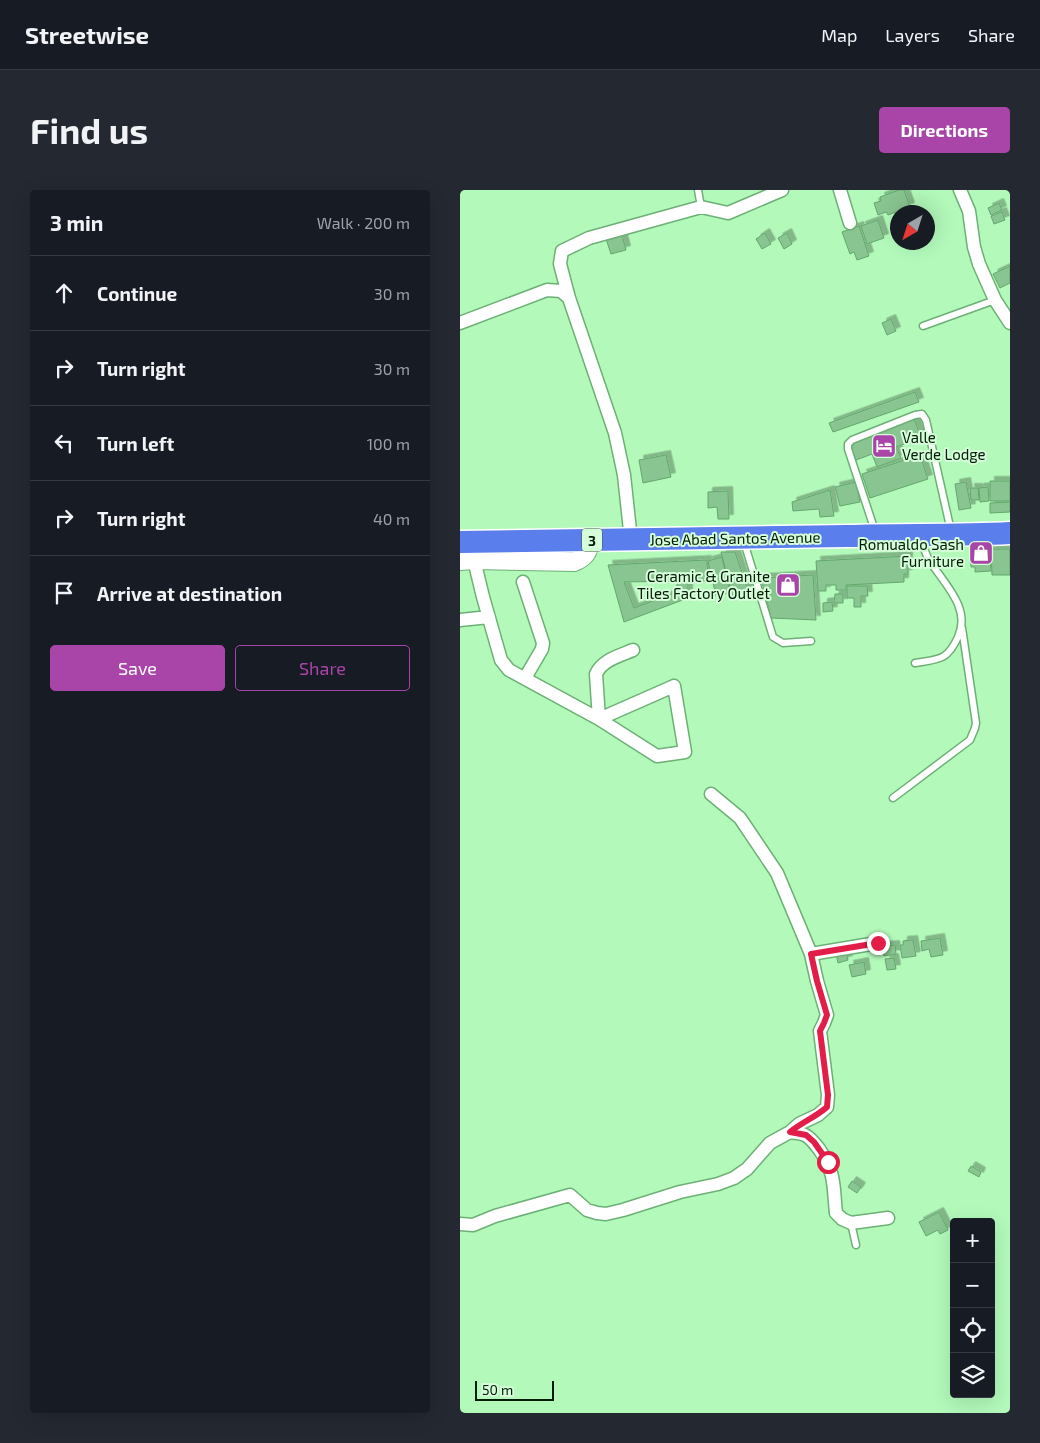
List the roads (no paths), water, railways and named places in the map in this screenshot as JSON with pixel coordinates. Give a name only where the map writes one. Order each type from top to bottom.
[{"type":"highway","name":"Jose Abad Santos Avenue","points":[[460,542],[920,534],[969,536],[1010,533]]},
{"type":"street","points":[[631,540],[624,475],[615,433],[569,298],[560,264],[562,251],[589,238],[701,207],[728,213],[782,190]]},
{"type":"street","points":[[840,190],[850,223]]},
{"type":"street","points":[[960,190],[969,211],[974,246],[979,264],[995,300],[1009,320]]},
{"type":"street","points":[[460,323],[547,290],[561,291],[569,298]]},
{"type":"street","points":[[590,540],[585,557],[574,562],[467,560],[489,617],[501,660],[509,670],[599,719],[657,756],[684,752],[674,686],[599,719]]},
{"type":"street","points":[[523,582],[543,643],[542,649],[525,678]]},
{"type":"street","points":[[460,620],[489,617]]},
{"type":"street","points":[[599,719],[596,674],[599,668],[606,662],[633,650]]},
{"type":"street","points":[[461,1224],[473,1225],[495,1216],[570,1195],[587,1210],[606,1214],[680,1192],[718,1184],[734,1178],[747,1168],[770,1144],[799,1124],[818,1115],[827,1107],[828,1095],[820,1031],[827,1015],[811,954],[776,873],[740,818],[711,794]]},
{"type":"street","points":[[811,954],[878,943]]},
{"type":"street","points":[[790,1132],[806,1135],[814,1142],[828,1162],[835,1190],[836,1213],[842,1219],[851,1223],[888,1218]]},
{"type":"lane","points":[[698,190],[701,207]]},
{"type":"lane","points":[[923,326],[995,300]]},
{"type":"lane","points":[[876,535],[848,444],[852,440],[922,414],[926,420],[952,535]]},
{"type":"lane","points":[[915,663],[939,659],[947,655],[953,648],[963,621],[952,591],[927,557],[920,534]]},
{"type":"lane","points":[[743,538],[773,637],[783,643],[811,641]]},
{"type":"lane","points":[[893,798],[970,740],[975,728],[975,716],[962,628]]},
{"type":"lane","points":[[851,1223],[856,1245]]},
{"type":"place","name":"Valle Verde Lodge","points":[[884,446]]},
{"type":"place","name":"Romualdo Sash Furniture","points":[[981,553]]},
{"type":"place","name":"Ceramic & Granite Tiles Factory Outlet","points":[[788,585]]}]
